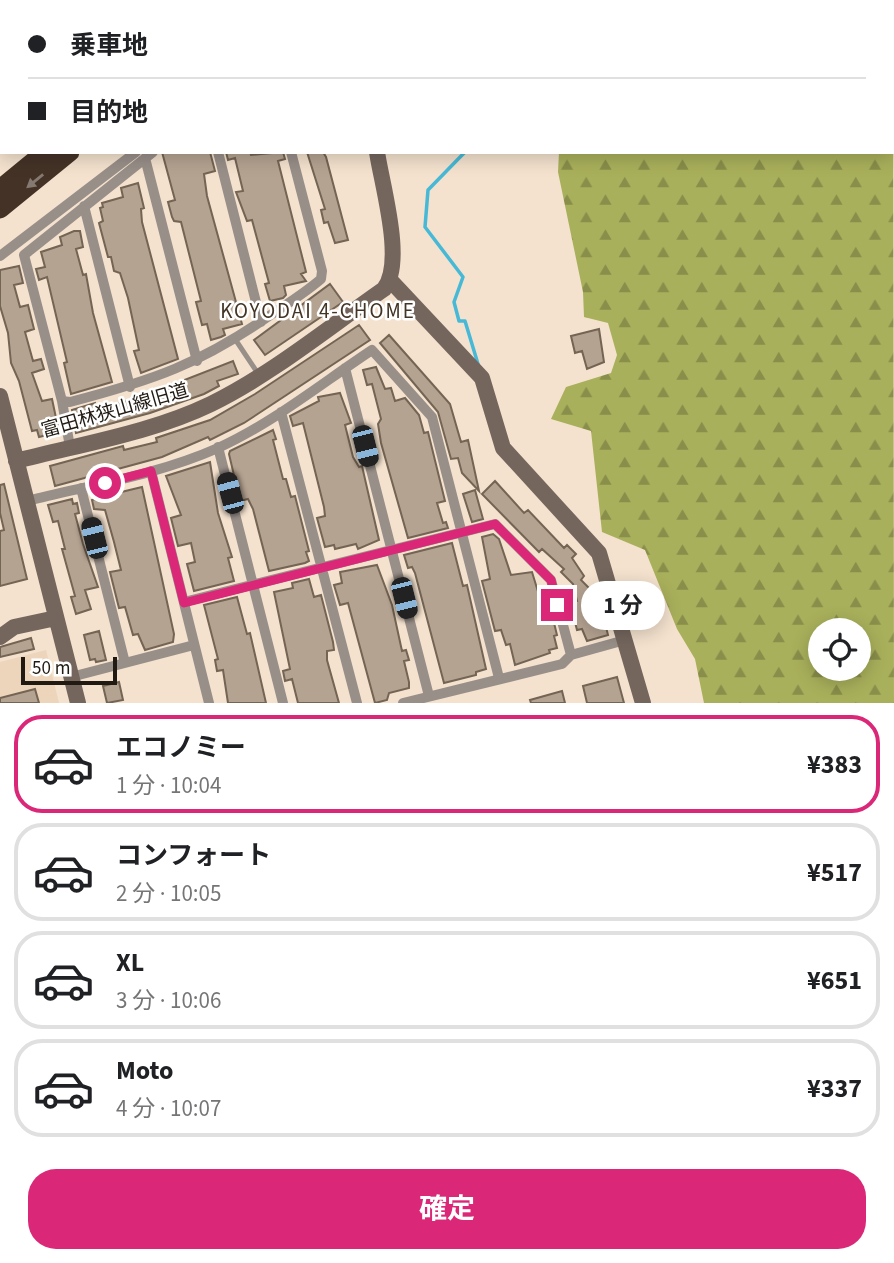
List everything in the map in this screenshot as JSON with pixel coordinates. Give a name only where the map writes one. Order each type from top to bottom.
[{"type":"highway","points":[[0,189],[43,154]]},
{"type":"highway","points":[[0,209],[68,154]]},
{"type":"street","points":[[70,447],[61,410],[62,401],[24,255],[145,154]]},
{"type":"street","points":[[0,256],[145,154]]},
{"type":"street","points":[[145,154],[197,361]]},
{"type":"street","points":[[219,154],[261,322]]},
{"type":"street","points":[[62,401],[70,402],[130,387],[197,361],[235,340],[323,277],[292,154]]},
{"type":"street","points":[[377,154],[394,259],[390,280],[482,378],[503,448],[599,553],[643,703]]},
{"type":"street","points":[[84,206],[130,387]]},
{"type":"street","name":"富田林狭山線旧道","points":[[16,461],[186,414],[260,375],[384,289],[390,280]]},
{"type":"street","points":[[27,501],[151,471],[218,447],[281,412],[372,350],[432,417],[499,678]]},
{"type":"street","points":[[345,368],[429,696]]},
{"type":"street","points":[[0,396],[78,703]]},
{"type":"street","points":[[281,412],[356,703]]},
{"type":"street","points":[[218,447],[283,703]]},
{"type":"street","points":[[151,471],[209,703]]},
{"type":"street","points":[[81,488],[125,663]]},
{"type":"street","points":[[184,603],[495,524],[551,580],[571,655]]},
{"type":"street","points":[[0,637],[14,627],[56,618]]},
{"type":"street","points":[[402,703],[562,664],[571,655],[625,640]]},
{"type":"street","points":[[71,677],[194,645]]},
{"type":"lane","points":[[235,340],[260,375]]},
{"type":"shaded area","points":[[46,650],[59,703],[0,703],[0,662]]},
{"type":"green space","points":[[559,154],[893,154],[894,703],[704,703],[695,659],[677,629],[645,550],[602,532],[591,431],[551,419],[566,387],[611,373],[617,355],[608,323],[584,317],[583,292],[558,172]]},
{"type":"building","points":[[163,154],[211,154],[215,171],[204,174],[207,196],[242,324],[223,329],[225,335],[211,340],[207,324],[202,325],[196,302],[201,301],[181,222],[174,221],[168,202],[175,200]]},
{"type":"building","points":[[226,154],[284,154],[285,159],[278,161],[306,272],[301,274],[306,281],[284,286],[286,295],[283,298],[270,301],[265,284],[269,283],[252,220],[247,221],[236,192],[243,191],[235,158],[228,160]]},
{"type":"building","points":[[308,154],[324,154],[326,157],[348,240],[335,243],[328,222],[324,223],[321,210],[325,209]]},
{"type":"building","points":[[138,183],[144,208],[141,209],[142,222],[178,359],[141,373],[134,351],[139,350],[128,298],[120,273],[114,271],[111,257],[108,257],[99,223],[103,221],[100,208],[103,207],[102,203],[123,197],[121,188]]},
{"type":"building","points":[[80,231],[83,247],[76,249],[83,275],[86,274],[93,313],[112,382],[71,394],[64,363],[67,362],[47,277],[39,280],[36,269],[45,267],[41,252],[62,245],[60,237]]},
{"type":"building","points":[[19,266],[23,283],[14,285],[20,307],[28,305],[34,329],[25,332],[33,361],[41,359],[44,369],[32,373],[42,401],[52,399],[59,432],[39,437],[37,430],[32,431],[19,381],[11,363],[8,333],[0,306],[0,270]]},
{"type":"building","points":[[330,284],[343,302],[265,355],[254,340]]},
{"type":"building","points":[[359,325],[370,340],[244,423],[210,440],[208,437],[162,457],[55,486],[50,466],[123,446],[124,450],[157,442],[156,438],[210,420],[255,394]]},
{"type":"building","points":[[599,329],[604,362],[587,369],[582,351],[575,353],[571,336]]},
{"type":"building","points":[[389,335],[450,404],[461,442],[468,440],[479,491],[462,473],[458,458],[451,459],[438,412],[380,343]]},
{"type":"building","points":[[233,361],[238,374],[217,381],[219,386],[204,394],[150,413],[76,433],[72,410],[95,403],[96,408],[114,405],[141,397]]},
{"type":"building","points":[[376,367],[385,389],[391,388],[395,401],[405,398],[419,415],[424,433],[428,432],[445,501],[437,503],[443,523],[446,522],[448,528],[408,538],[381,443],[378,424],[381,419],[372,384],[367,385],[363,370]]},
{"type":"building","points":[[340,393],[351,423],[345,425],[353,457],[359,467],[362,466],[379,540],[358,549],[356,544],[335,549],[334,545],[325,547],[317,518],[325,516],[324,507],[303,423],[293,426],[290,416],[319,401],[318,397]]},
{"type":"building","points":[[273,430],[283,479],[286,479],[291,497],[295,496],[309,551],[306,552],[309,561],[269,571],[253,509],[248,499],[240,501],[229,454],[230,451]]},
{"type":"building","points":[[210,462],[218,513],[232,557],[228,558],[234,581],[194,591],[187,564],[195,562],[191,543],[178,546],[171,518],[181,515],[166,476]]},
{"type":"building","points":[[495,481],[524,513],[528,510],[564,548],[567,545],[576,554],[572,558],[584,576],[581,580],[589,588],[596,617],[603,615],[608,635],[587,641],[582,629],[577,630],[570,602],[577,601],[573,584],[561,572],[564,569],[542,549],[539,552],[482,494]]},
{"type":"building","points":[[4,484],[27,579],[0,586],[0,531],[4,530],[0,513],[0,485]]},
{"type":"building","points":[[142,487],[174,634],[173,642],[145,650],[138,634],[133,635],[125,607],[119,608],[110,572],[121,570],[114,542],[105,510],[94,509],[92,500],[105,497],[104,491],[115,489],[117,493]]},
{"type":"building","points":[[475,490],[483,519],[472,522],[463,494]]},
{"type":"building","points":[[72,499],[73,504],[77,503],[79,513],[75,514],[98,587],[85,590],[91,609],[76,614],[71,597],[75,596],[62,549],[65,549],[58,521],[53,522],[48,505]]},
{"type":"building","points":[[493,534],[499,539],[511,575],[532,572],[548,624],[554,623],[557,635],[554,636],[557,648],[549,650],[550,653],[515,665],[510,644],[506,645],[501,630],[495,631],[482,581],[490,579],[482,537]]},
{"type":"building","points":[[452,543],[463,586],[467,585],[486,669],[476,672],[476,675],[444,683],[415,573],[412,567],[408,568],[404,555]]},
{"type":"building","points":[[377,565],[392,605],[402,651],[406,650],[409,660],[404,661],[409,688],[389,693],[387,700],[375,703],[348,603],[340,605],[334,585],[342,583],[340,572]]},
{"type":"building","points":[[309,579],[314,597],[321,595],[333,642],[334,650],[327,651],[327,660],[339,703],[298,703],[292,679],[285,681],[283,671],[290,669],[274,592],[293,588],[292,583]]},
{"type":"building","points":[[237,597],[247,634],[250,633],[266,703],[228,703],[223,670],[217,671],[215,660],[218,659],[204,605]]},
{"type":"building","points":[[99,631],[106,660],[96,662],[95,659],[90,660],[84,635]]},
{"type":"building","points":[[31,638],[34,649],[0,657],[0,647]]},
{"type":"building","points":[[617,677],[624,703],[587,703],[583,686]]},
{"type":"building","points":[[119,682],[123,700],[107,703],[103,686]]},
{"type":"building","points":[[35,689],[39,703],[0,703],[0,698]]},
{"type":"building","points":[[562,691],[565,703],[531,703],[530,700]]},
{"type":"waterway","points":[[463,154],[428,190],[425,227],[463,277],[454,302],[459,321],[465,321],[478,364]]},
{"type":"district","name":"KOYODAI 4-CHOME","points":[[318,311]]},
{"type":"route","points":[[105,483],[151,471],[184,603],[495,524],[551,580],[557,605]]}]
